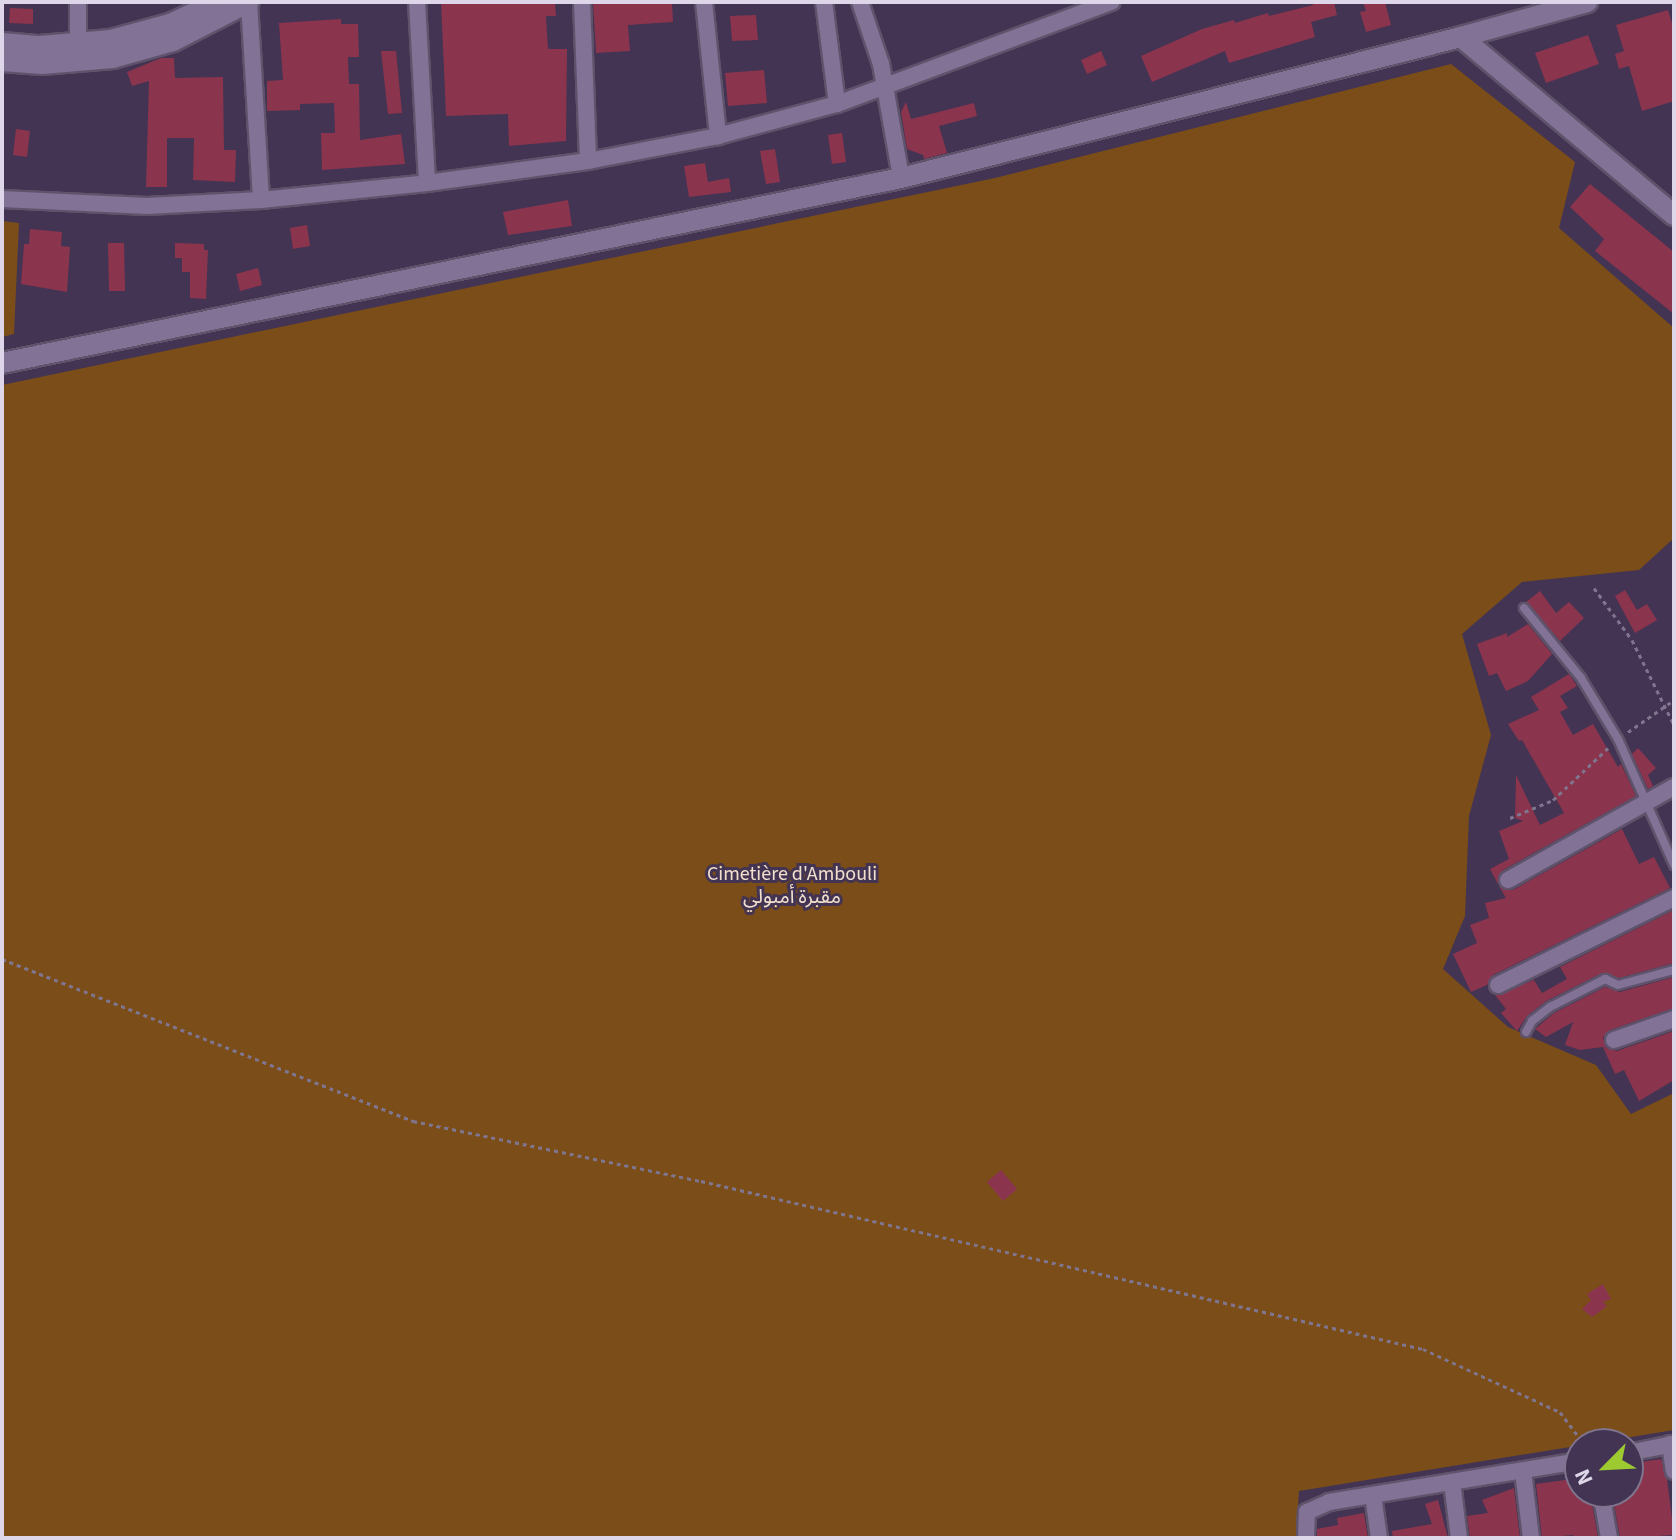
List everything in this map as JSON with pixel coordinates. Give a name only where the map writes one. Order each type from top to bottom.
[{"type":"street","points":[[78,2],[78,43]]},
{"type":"street","points":[[2,43],[40,46],[111,40],[170,24],[217,2]]},
{"type":"street","points":[[2,61],[42,64],[113,58],[173,41],[249,2],[261,200]]},
{"type":"street","points":[[417,2],[427,183]]},
{"type":"street","points":[[582,2],[588,161]]},
{"type":"street","points":[[704,2],[718,136]]},
{"type":"street","points":[[824,2],[837,104]]},
{"type":"street","points":[[860,2],[886,87],[901,178]]},
{"type":"street","points":[[2,199],[147,206],[261,200],[427,183],[588,161],[718,136],[837,104],[886,87],[1070,9],[1112,2]]},
{"type":"street","points":[[2,363],[901,178],[1461,37],[1587,2]]},
{"type":"street","points":[[1461,37],[1674,215]]},
{"type":"street","points":[[1508,880],[1674,787]]},
{"type":"street","points":[[1498,985],[1674,898]]},
{"type":"street","points":[[1614,1040],[1674,1019]]},
{"type":"street","points":[[1644,1450],[1672,1444],[1674,1471]]},
{"type":"street","points":[[1306,1538],[1307,1512],[1314,1506],[1564,1464]]},
{"type":"street","points":[[1523,1471],[1531,1538]]},
{"type":"street","points":[[1452,1482],[1459,1538]]},
{"type":"street","points":[[1373,1495],[1379,1538]]},
{"type":"street","points":[[1604,1508],[1609,1538]]},
{"type":"lane","points":[[1524,608],[1581,678],[1618,739],[1674,865]]},
{"type":"lane","points":[[1526,1032],[1532,1021],[1550,1007],[1605,979],[1618,985],[1674,970]]},
{"type":"path","points":[[1594,588],[1632,640],[1674,725]]},
{"type":"path","points":[[1510,818],[1553,800],[1618,739],[1674,700]]},
{"type":"path","points":[[2,959],[413,1121],[701,1181],[1423,1349],[1560,1412],[1572,1428]]},
{"type":"green space","name":"Cimetière d'Ambouli مقبرة أمبولي","points":[[1451,64],[1575,162],[1559,228],[1674,328],[1674,538],[1639,570],[1522,582],[1462,634],[1491,735],[1469,816],[1465,916],[1443,969],[1508,1027],[1596,1065],[1631,1114],[1674,1093],[1674,1430],[1644,1435],[1644,1428],[1564,1428],[1564,1448],[1299,1491],[1296,1538],[2,1538],[2,385],[995,178]]},
{"type":"green space","points":[[2,221],[19,223],[14,334],[2,337]]},
{"type":"building","points":[[441,2],[555,2],[556,16],[546,16],[548,49],[567,49],[566,141],[509,146],[508,114],[446,116]]},
{"type":"building","points":[[672,2],[673,22],[628,25],[630,51],[596,53],[593,3]]},
{"type":"building","points":[[1312,2],[1334,2],[1337,15],[1311,22],[1315,37],[1229,63],[1225,51],[1152,82],[1141,56],[1202,29],[1268,13],[1269,16],[1313,5]]},
{"type":"building","points":[[1363,2],[1385,2],[1391,25],[1366,32],[1360,12],[1366,11]]},
{"type":"building","points":[[10,8],[33,9],[33,24],[9,23]]},
{"type":"building","points":[[1668,10],[1674,30],[1674,101],[1642,111],[1629,66],[1619,69],[1615,54],[1624,51],[1616,25]]},
{"type":"building","points":[[756,15],[758,40],[732,41],[730,16]]},
{"type":"building","points":[[341,19],[341,24],[358,24],[359,57],[348,57],[349,84],[359,84],[360,140],[401,134],[405,164],[322,170],[321,133],[335,133],[334,103],[300,104],[300,110],[267,111],[267,81],[283,80],[279,23]]},
{"type":"building","points":[[1588,35],[1599,64],[1546,83],[1535,53]]},
{"type":"building","points":[[381,51],[396,51],[402,113],[388,114]]},
{"type":"building","points":[[1101,51],[1107,65],[1087,74],[1081,60]]},
{"type":"building","points":[[161,58],[174,58],[175,78],[223,77],[224,150],[236,150],[235,182],[193,180],[194,138],[167,138],[167,187],[146,187],[149,81],[132,86],[127,72]]},
{"type":"building","points":[[764,70],[767,103],[728,106],[725,73]]},
{"type":"building","points":[[906,102],[911,119],[974,103],[977,116],[939,126],[947,153],[924,159],[923,155],[907,149],[901,112]]},
{"type":"building","points":[[16,129],[30,131],[27,157],[13,155]]},
{"type":"building","points":[[842,133],[846,162],[832,164],[828,135]]},
{"type":"building","points":[[775,149],[780,182],[766,184],[760,151]]},
{"type":"building","points":[[705,163],[708,182],[729,178],[731,192],[689,197],[684,166]]},
{"type":"building","points":[[1590,184],[1674,252],[1674,314],[1595,251],[1604,239],[1570,207]]},
{"type":"building","points":[[568,200],[572,226],[508,235],[503,212]]},
{"type":"building","points":[[307,225],[310,246],[293,249],[290,228]]},
{"type":"building","points":[[30,229],[62,232],[61,246],[70,247],[67,292],[21,284],[24,244],[29,244]]},
{"type":"building","points":[[108,243],[124,243],[125,291],[109,291]]},
{"type":"building","points":[[175,243],[204,244],[204,250],[208,250],[206,299],[190,298],[190,272],[182,272],[182,258],[175,258]]},
{"type":"building","points":[[258,268],[262,285],[240,291],[236,274]]},
{"type":"building","points":[[1625,590],[1637,610],[1647,604],[1657,620],[1635,633],[1615,596]]},
{"type":"building","points":[[1540,591],[1556,613],[1569,602],[1584,618],[1560,641],[1526,602]]},
{"type":"building","points":[[1528,624],[1552,654],[1528,681],[1506,691],[1497,673],[1489,676],[1477,644],[1507,633],[1507,637]]},
{"type":"building","points":[[1569,674],[1577,686],[1560,696],[1568,708],[1560,712],[1573,735],[1593,724],[1618,767],[1621,764],[1636,796],[1503,870],[1498,884],[1490,869],[1509,859],[1499,831],[1523,821],[1515,818],[1516,775],[1540,825],[1564,813],[1522,740],[1519,741],[1508,724],[1539,710],[1531,697]]},
{"type":"building","points":[[1638,748],[1656,768],[1648,775],[1653,786],[1648,789],[1632,754]]},
{"type":"building","points":[[1622,829],[1639,864],[1654,857],[1670,888],[1493,975],[1487,985],[1471,992],[1453,954],[1477,943],[1470,925],[1489,918],[1485,903],[1506,898],[1499,886],[1513,890]]},
{"type":"building","points":[[1674,910],[1674,963],[1619,978],[1602,973],[1546,1001],[1527,1016],[1517,1031],[1501,1013],[1506,1009],[1495,995],[1534,980],[1542,993],[1567,979],[1560,967]]},
{"type":"building","points":[[1674,977],[1674,1008],[1610,1030],[1603,1037],[1606,1048],[1617,1051],[1674,1031],[1674,1080],[1639,1101],[1624,1070],[1615,1074],[1603,1047],[1580,1050],[1565,1045],[1573,1022],[1546,1037],[1535,1029],[1554,1013],[1605,987],[1620,992]]},
{"type":"building","points":[[1001,1170],[1017,1189],[1003,1201],[987,1182]]},
{"type":"building","points":[[1603,1284],[1611,1299],[1603,1302],[1607,1306],[1592,1317],[1582,1309],[1591,1300],[1587,1294]]},
{"type":"building","points":[[1661,1459],[1667,1479],[1674,1535],[1620,1538],[1615,1508],[1644,1508],[1644,1462]]},
{"type":"building","points":[[1564,1480],[1564,1508],[1593,1508],[1598,1538],[1574,1538],[1573,1535],[1542,1538],[1536,1484]]},
{"type":"building","points":[[1514,1488],[1520,1538],[1470,1538],[1467,1516],[1488,1513],[1482,1500]]},
{"type":"building","points":[[1438,1500],[1448,1538],[1393,1538],[1392,1531],[1432,1524],[1425,1504]]},
{"type":"building","points":[[1364,1513],[1368,1538],[1317,1538],[1317,1529],[1338,1525],[1337,1518]]}]
